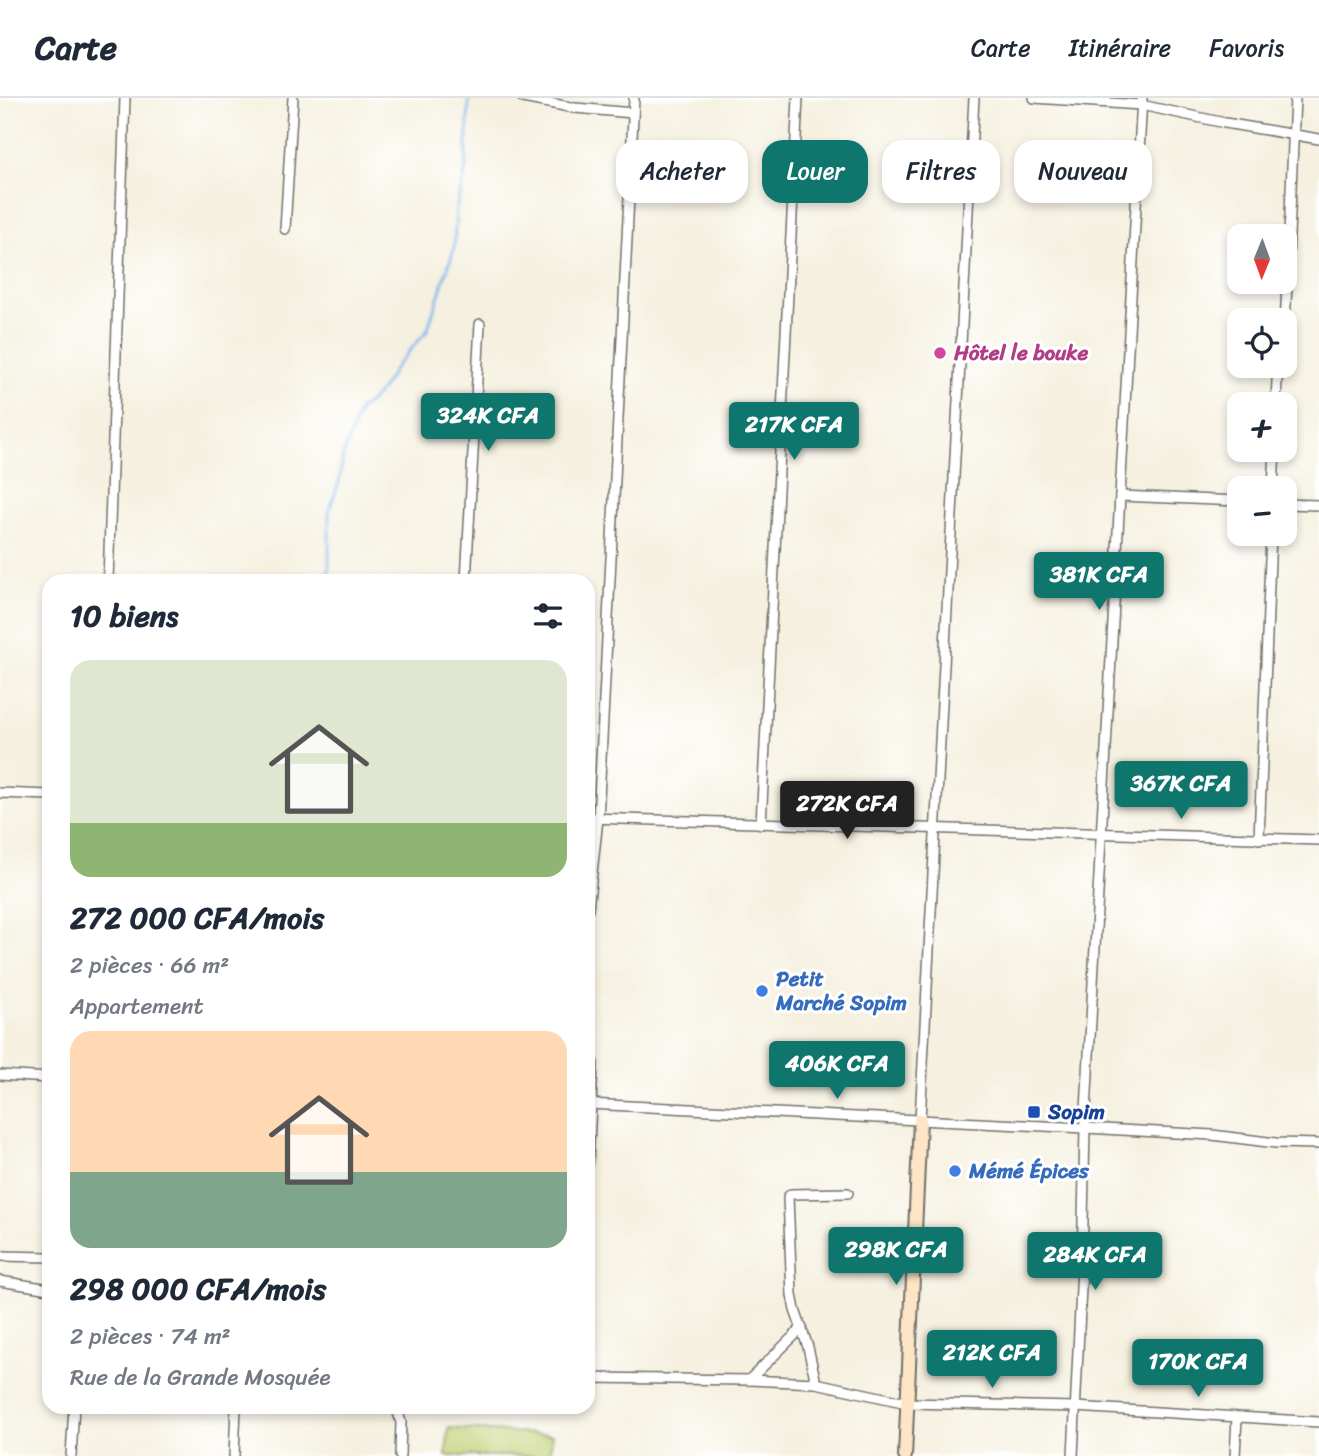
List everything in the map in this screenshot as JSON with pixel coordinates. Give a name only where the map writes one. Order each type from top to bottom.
[{"type":"street","points":[[108,574],[125,98]]},
{"type":"street","points":[[285,229],[293,98]]},
{"type":"street","points":[[523,98],[575,108],[633,113]]},
{"type":"street","points":[[595,783],[634,98]]},
{"type":"street","points":[[761,824],[797,98]]},
{"type":"street","points":[[905,1456],[920,1119],[974,98]]},
{"type":"street","points":[[1034,98],[1141,101],[1225,123],[1319,138]]},
{"type":"street","points":[[1286,308],[1295,98]]},
{"type":"street","points":[[1073,1456],[1085,1128],[1141,101]]},
{"type":"street","points":[[466,574],[480,324]]},
{"type":"street","points":[[1120,496],[1227,501]]},
{"type":"street","points":[[1297,504],[1319,505]]},
{"type":"street","points":[[1259,839],[1271,546]]},
{"type":"street","points":[[0,793],[42,794]]},
{"type":"street","points":[[595,818],[1319,841]]},
{"type":"street","points":[[0,1075],[42,1078]]},
{"type":"street","points":[[595,1104],[1085,1128],[1319,1144]]},
{"type":"street","points":[[816,1383],[792,1295],[788,1196],[848,1194]]},
{"type":"street","points":[[0,1256],[42,1257]]},
{"type":"street","points":[[0,1282],[42,1288]]},
{"type":"street","points":[[749,1380],[802,1328]]},
{"type":"street","points":[[595,1378],[816,1383],[907,1403],[1076,1407],[1319,1422]]},
{"type":"street","points":[[71,1456],[74,1414]]},
{"type":"street","points":[[234,1456],[236,1414]]},
{"type":"street","points":[[398,1414],[401,1422],[400,1456]]},
{"type":"street","points":[[1235,1456],[1237,1417]]},
{"type":"green space","points":[[448,1428],[552,1435],[550,1456],[446,1456]]},
{"type":"waterway","points":[[329,574],[329,510],[339,483],[343,456],[359,410],[381,390],[397,365],[427,331],[454,249],[456,208],[466,165],[469,98]]},
{"type":"place","name":"Hôtel le bouke","points":[[940,353]]},
{"type":"place","name":"Petit Marché Sopim","points":[[762,991]]},
{"type":"place","name":"Sopim","points":[[1034,1112]]},
{"type":"place","name":"Mémé Épices","points":[[955,1171]]}]
